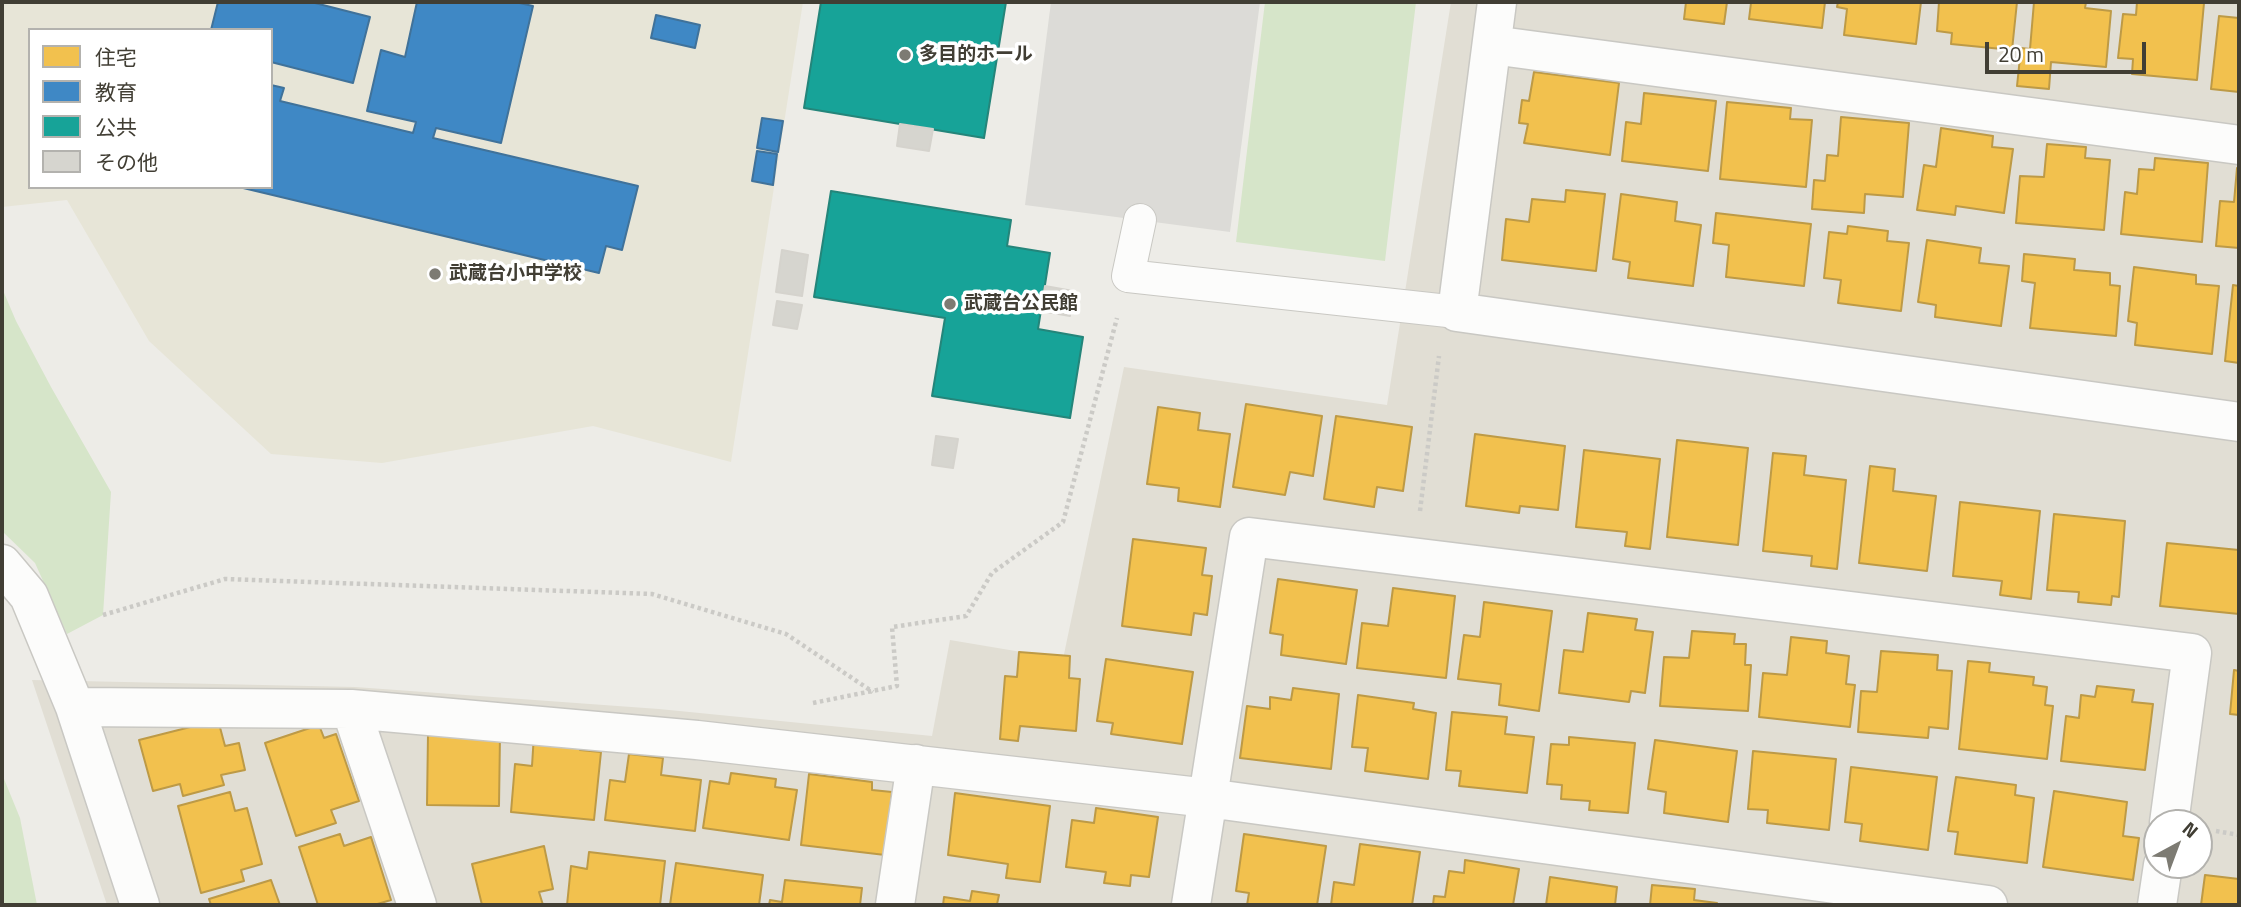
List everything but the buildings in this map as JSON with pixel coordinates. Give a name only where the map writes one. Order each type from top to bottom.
[{"type":"street","points":[[1497,2],[1451,311],[2239,422]]},
{"type":"street","points":[[1492,45],[2239,145]]},
{"type":"street","points":[[1191,905],[1249,537],[2192,653],[2171,809]]},
{"type":"street","points":[[2,564],[29,596],[75,707],[140,905]]},
{"type":"street","points":[[75,707],[351,709],[697,740],[1208,799],[1988,905]]},
{"type":"street","points":[[351,709],[417,905]]},
{"type":"street","points":[[895,905],[916,764]]},
{"type":"street","points":[[2157,905],[2161,879]]},
{"type":"lane","points":[[1140,220],[1128,276],[1451,311]]},
{"type":"path","points":[[805,704],[897,687],[892,628],[966,616],[992,573],[1063,523],[1128,276]]},
{"type":"path","points":[[1414,557],[1451,311]]},
{"type":"path","points":[[103,615],[225,579],[652,594],[786,635],[873,692]]},
{"type":"shaded area","name":"武蔵台小中学校","points":[[2,2],[803,2],[731,462],[593,426],[382,463],[271,454],[149,341],[67,200],[2,207]]},
{"type":"shaded area","points":[[1051,2],[1260,2],[1230,232],[1025,205]]},
{"type":"shaded area","points":[[1451,2],[2239,2],[2239,905],[107,905],[32,680],[355,687],[659,709],[932,736],[950,640],[1063,659],[1124,367],[1387,405]]},
{"type":"green space","points":[[1265,2],[1416,2],[1385,261],[1236,242]]},
{"type":"green space","points":[[2,288],[51,387],[111,492],[103,615],[67,634],[35,563],[2,531]]},
{"type":"green space","points":[[2,774],[20,818],[37,905],[2,905]]},
{"type":"place","name":"多目的ホール","points":[[905,55]]},
{"type":"place","name":"武蔵台小中学校","points":[[435,274]]},
{"type":"place","name":"武蔵台公民館","points":[[950,304]]}]
